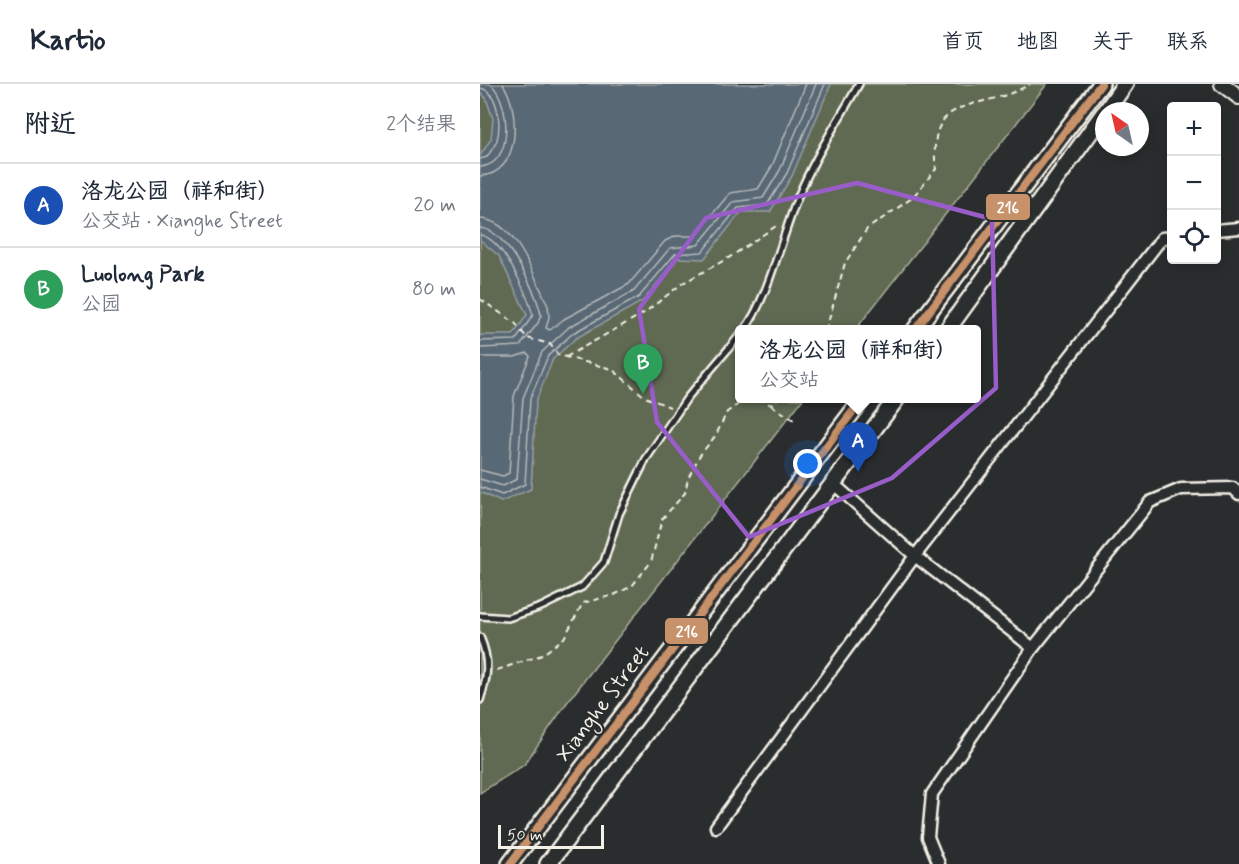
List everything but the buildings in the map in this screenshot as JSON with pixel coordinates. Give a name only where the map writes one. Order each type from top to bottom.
[{"type":"main road","points":[[919,325],[1101,84]]},
{"type":"main road","points":[[1112,102],[1125,84]]},
{"type":"main road","points":[[951,325],[1095,126]]},
{"type":"main road","name":"Xianghe Street","points":[[510,864],[860,403]]},
{"type":"main road","points":[[548,864],[835,485],[894,403]]},
{"type":"street","points":[[1222,84],[1239,97]]},
{"type":"street","points":[[1221,230],[1239,228]]},
{"type":"street","points":[[716,827],[915,556],[1162,238],[1167,238]]},
{"type":"street","points":[[835,485],[915,556],[1033,648]]},
{"type":"street","points":[[939,864],[928,837],[932,794],[1033,648],[1150,502],[1180,489],[1233,488],[1239,494]]},
{"type":"lane","points":[[747,325],[754,313],[813,166],[859,84]]},
{"type":"lane","points":[[480,616],[508,618],[541,607],[582,587],[604,562],[620,514],[646,459],[678,411],[735,341]]},
{"type":"lane","points":[[480,637],[488,656],[488,673],[480,700]]},
{"type":"path","points":[[827,325],[845,263],[867,229],[912,198],[936,169],[933,144],[938,126],[949,113],[1012,95],[1030,84]]},
{"type":"path","points":[[566,357],[644,314],[683,283],[730,257],[770,228],[789,221]]},
{"type":"path","points":[[480,300],[515,323],[527,338],[550,344],[558,356],[612,369],[645,397],[678,411]]},
{"type":"path","points":[[488,673],[542,655],[564,638],[583,603],[614,595],[632,586],[651,562],[662,519],[685,493],[688,478],[700,455],[716,435],[728,412],[741,403]]},
{"type":"path","points":[[767,403],[797,422]]},
{"type":"highlighted area","points":[[857,183],[992,219],[996,388],[892,478],[749,537],[657,422],[639,309],[706,218]]},
{"type":"green space","points":[[480,84],[1047,84],[859,325],[735,325],[735,403],[800,403],[566,704],[524,765],[480,793]]},
{"type":"water","points":[[480,84],[831,84],[792,176],[770,212],[741,212],[704,259],[678,258],[643,301],[576,338],[553,359],[536,401],[531,489],[501,502],[480,492],[480,335],[513,335],[527,315],[499,256],[480,240],[480,156],[491,139],[493,119],[486,98],[480,92]]},
{"type":"transit line","name":"216","points":[[919,325],[1101,84]]},
{"type":"transit line","name":"216","points":[[510,864],[859,403]]},
{"type":"place","name":"Luolong Park","points":[[643,394]]},
{"type":"place","name":"洛龙公园（祥和街）","points":[[858,472]]}]
